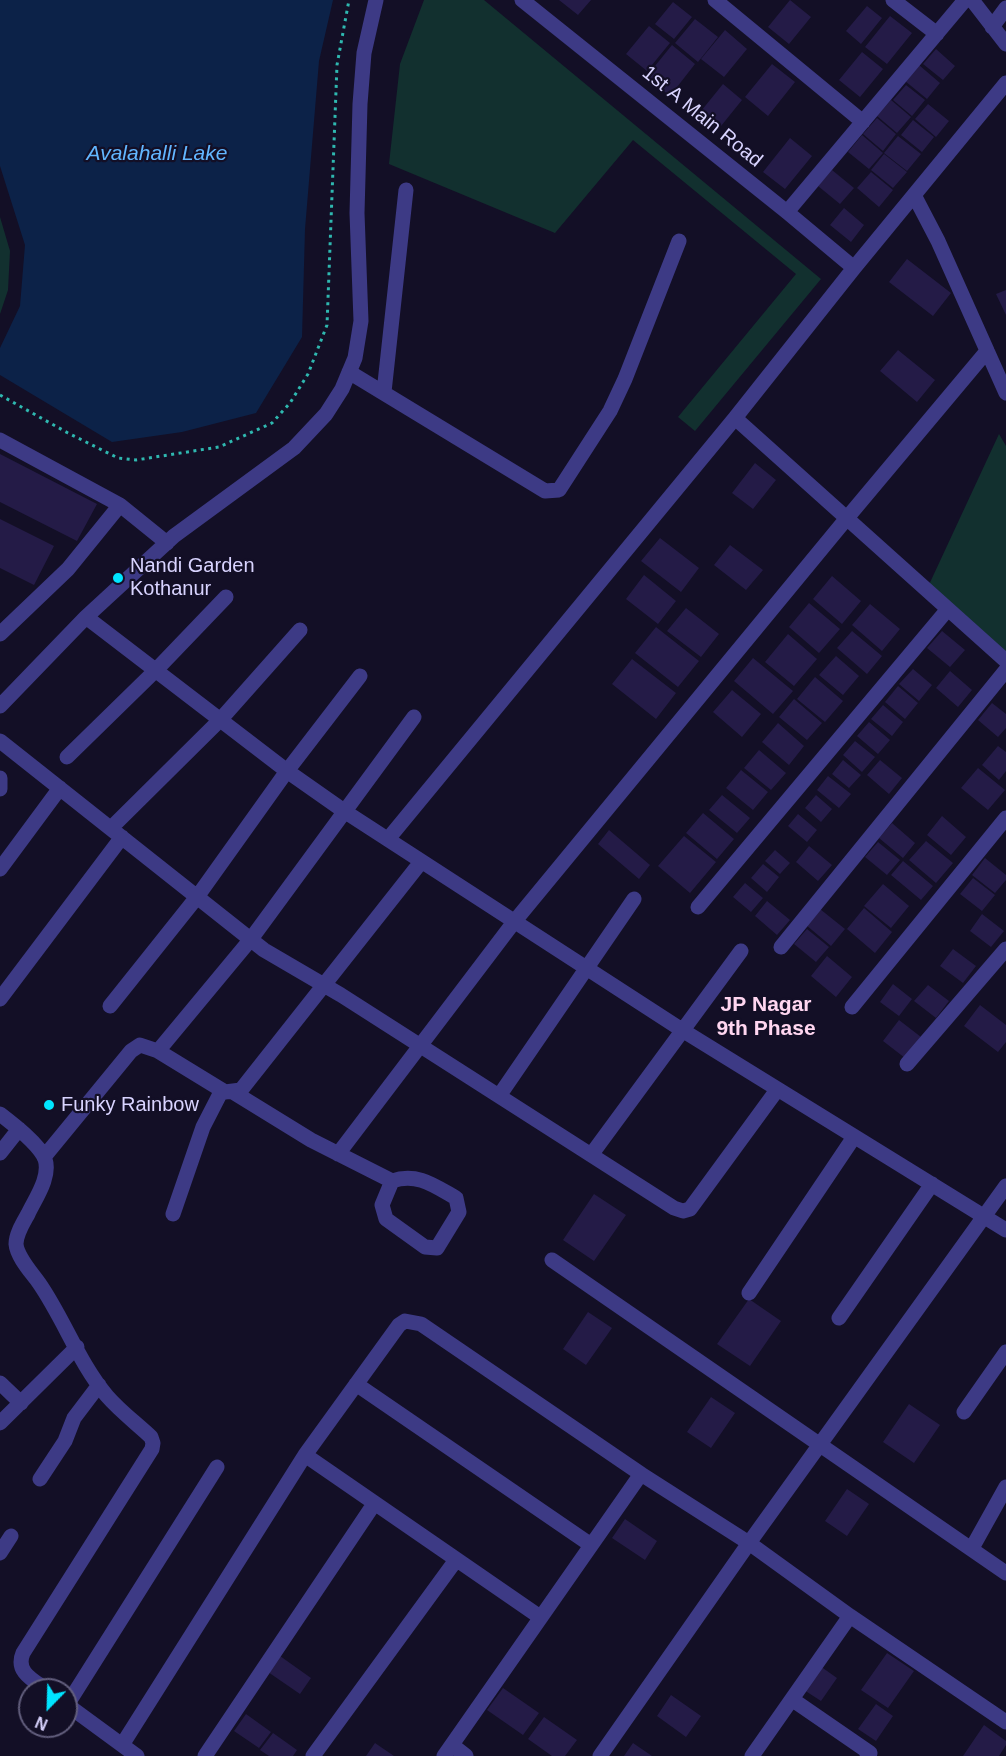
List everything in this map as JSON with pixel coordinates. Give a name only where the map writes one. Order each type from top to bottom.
[{"type":"street","points":[[0,706],[86,617],[174,536],[294,448],[326,414],[342,389],[355,358],[361,321],[357,213],[360,104],[364,53],[376,0]]},
{"type":"street","name":"1st A Main Road","points":[[522,0],[854,268]]},
{"type":"street","points":[[715,0],[863,122]]},
{"type":"street","points":[[893,0],[937,34]]},
{"type":"street","points":[[787,212],[965,0]]},
{"type":"street","points":[[972,0],[1006,44]]},
{"type":"street","points":[[992,27],[1006,8]]},
{"type":"street","points":[[388,839],[735,418],[1006,82]]},
{"type":"street","points":[[384,393],[406,190]]},
{"type":"street","points":[[914,195],[938,241],[1006,393]]},
{"type":"street","points":[[349,372],[545,491],[559,490],[610,411],[625,379],[679,241]]},
{"type":"street","points":[[338,1154],[514,922],[846,518],[987,351]]},
{"type":"street","points":[[735,418],[1006,661]]},
{"type":"street","points":[[0,440],[120,505],[167,543]]},
{"type":"street","points":[[0,634],[68,569],[120,505]]},
{"type":"street","points":[[67,757],[156,670],[226,597]]},
{"type":"street","points":[[698,907],[948,609]]},
{"type":"street","points":[[86,617],[287,771],[344,811],[682,1030],[1006,1230]]},
{"type":"street","points":[[0,999],[116,832],[300,630]]},
{"type":"street","points":[[781,947],[1006,670]]},
{"type":"street","points":[[110,1006],[197,897],[287,771],[360,676]]},
{"type":"street","points":[[158,1051],[251,939],[414,717]]},
{"type":"street","points":[[0,741],[264,950],[322,986],[341,995],[674,1208],[683,1211],[690,1209],[777,1090]]},
{"type":"street","points":[[0,778],[0,789]]},
{"type":"street","points":[[0,869],[60,788]]},
{"type":"street","points":[[852,1007],[1006,818]]},
{"type":"street","points":[[228,1091],[241,1090],[421,862]]},
{"type":"street","points":[[499,1096],[634,899]]},
{"type":"street","points":[[907,1064],[1006,949]]},
{"type":"street","points":[[591,1155],[741,951]]},
{"type":"street","points":[[44,1157],[131,1051],[140,1045],[158,1051],[338,1154],[392,1181],[403,1177],[423,1179],[456,1198],[459,1212],[437,1248],[424,1247],[386,1219],[382,1205],[392,1181]]},
{"type":"street","points":[[173,1214],[204,1127],[228,1091]]},
{"type":"street","points":[[0,1114],[19,1129],[44,1157],[45,1174],[42,1184],[16,1244],[19,1254],[52,1302],[99,1385],[109,1398],[151,1437],[153,1443],[152,1449],[23,1653],[20,1661],[23,1673],[30,1678]]},
{"type":"street","points":[[0,1153],[19,1129]]},
{"type":"street","points":[[749,1293],[854,1137]]},
{"type":"street","points":[[839,1318],[932,1184]]},
{"type":"street","points":[[600,1756],[749,1543],[1006,1186]]},
{"type":"street","points":[[552,1260],[1006,1573]]},
{"type":"street","points":[[122,1745],[305,1455],[399,1325],[405,1321],[421,1324],[641,1474],[749,1543],[850,1616],[1006,1722]]},
{"type":"street","points":[[0,1423],[77,1347]]},
{"type":"street","points":[[964,1412],[1006,1352]]},
{"type":"street","points":[[0,1383],[21,1403]]},
{"type":"street","points":[[356,1384],[591,1545]]},
{"type":"street","points":[[40,1479],[65,1441],[74,1418],[99,1385]]},
{"type":"street","points":[[305,1455],[540,1617]]},
{"type":"street","points":[[78,1688],[217,1467]]},
{"type":"street","points":[[466,1756],[448,1751],[641,1474]]},
{"type":"street","points":[[972,1548],[1006,1488]]},
{"type":"street","points":[[205,1756],[374,1504]]},
{"type":"street","points":[[1,1551],[11,1536]]},
{"type":"street","points":[[314,1756],[456,1560]]},
{"type":"street","points":[[752,1756],[850,1616]]},
{"type":"street","points":[[793,1700],[870,1755]]},
{"type":"street","points":[[78,1713],[137,1756]]},
{"type":"path","points":[[0,395],[68,434],[118,458],[136,460],[219,447],[272,423],[284,410],[308,374],[327,325],[337,65],[349,0]]},
{"type":"green space","points":[[424,0],[484,0],[821,279],[695,431],[678,417],[796,274],[633,140],[555,233],[389,164],[400,64]]},
{"type":"green space","points":[[0,217],[10,251],[8,290],[0,314]]},
{"type":"green space","points":[[999,434],[1006,446],[1006,661],[927,589]]},
{"type":"water","name":"Avalahalli Lake","points":[[0,0],[333,0],[319,61],[305,229],[302,337],[256,413],[182,432],[112,442],[0,375],[0,348],[20,306],[25,245],[0,166]]},
{"type":"building","points":[[559,0],[591,0],[578,15]]},
{"type":"building","points":[[790,0],[811,17],[789,44],[768,27]]},
{"type":"building","points":[[673,2],[692,17],[674,39],[655,24]]},
{"type":"building","points":[[867,6],[882,18],[861,44],[846,31]]},
{"type":"building","points":[[890,16],[912,33],[887,64],[865,47]]},
{"type":"building","points":[[695,19],[718,37],[698,62],[675,43]]},
{"type":"building","points":[[649,26],[670,43],[647,71],[626,54]]},
{"type":"building","points":[[725,30],[747,49],[724,77],[701,59]]},
{"type":"building","points":[[672,45],[695,64],[670,96],[646,77]]},
{"type":"building","points":[[936,49],[955,66],[943,80],[923,64]]},
{"type":"building","points":[[862,52],[883,69],[860,97],[839,80]]},
{"type":"building","points":[[772,64],[795,82],[768,116],[745,97]]},
{"type":"building","points":[[919,65],[940,83],[927,99],[905,81]]},
{"type":"building","points":[[723,84],[742,100],[717,131],[697,116]]},
{"type":"building","points":[[906,85],[925,100],[912,116],[893,100]]},
{"type":"building","points":[[891,100],[911,117],[897,133],[877,116]]},
{"type":"building","points":[[928,104],[949,121],[936,137],[915,119]]},
{"type":"building","points":[[877,118],[896,134],[883,151],[863,134]]},
{"type":"building","points":[[913,120],[934,137],[922,152],[901,135]]},
{"type":"building","points":[[862,135],[883,153],[869,169],[848,152]]},
{"type":"building","points":[[898,136],[921,154],[907,171],[884,153]]},
{"type":"building","points":[[790,138],[812,156],[785,189],[763,172]]},
{"type":"building","points":[[884,154],[907,172],[893,188],[871,170]]},
{"type":"building","points":[[832,170],[854,188],[840,204],[818,186]]},
{"type":"building","points":[[871,172],[893,190],[879,207],[857,188]]},
{"type":"building","points":[[844,208],[864,225],[851,242],[830,225]]},
{"type":"building","points":[[907,259],[951,293],[933,316],[889,282]]},
{"type":"building","points":[[1006,290],[1006,315],[996,294]]},
{"type":"building","points":[[898,350],[935,380],[917,402],[880,371]]},
{"type":"building","points":[[0,454],[97,504],[77,541],[0,502]]},
{"type":"building","points":[[755,463],[776,480],[753,509],[732,493]]},
{"type":"building","points":[[0,519],[54,546],[34,585],[0,568]]},
{"type":"building","points":[[660,538],[699,568],[681,592],[641,561]]},
{"type":"building","points":[[730,545],[763,570],[746,590],[714,565]]},
{"type":"building","points":[[644,575],[676,601],[658,624],[626,599]]},
{"type":"building","points":[[832,576],[861,601],[842,624],[813,599]]},
{"type":"building","points":[[809,603],[840,629],[819,653],[789,627]]},
{"type":"building","points":[[870,604],[900,629],[882,651],[852,625]]},
{"type":"building","points":[[686,608],[719,634],[701,657],[667,631]]},
{"type":"building","points":[[656,627],[699,661],[678,687],[635,653]]},
{"type":"building","points":[[852,631],[882,656],[867,674],[837,648]]},
{"type":"building","points":[[942,631],[965,650],[950,667],[927,648]]},
{"type":"building","points":[[788,634],[817,659],[794,686],[765,662]]},
{"type":"building","points":[[836,656],[859,676],[843,695],[819,675]]},
{"type":"building","points":[[753,658],[793,691],[773,714],[734,681]]},
{"type":"building","points":[[632,659],[676,693],[656,719],[612,684]]},
{"type":"building","points":[[913,669],[932,685],[919,701],[899,684]]},
{"type":"building","points":[[950,671],[972,690],[958,707],[936,688]]},
{"type":"building","points":[[815,677],[843,701],[825,722],[797,699]]},
{"type":"building","points":[[898,686],[918,703],[905,719],[885,702]]},
{"type":"building","points":[[732,690],[761,714],[742,737],[713,712]]},
{"type":"building","points":[[794,699],[822,723],[807,740],[779,717]]},
{"type":"building","points":[[992,703],[1006,714],[1006,728],[998,737],[978,720]]},
{"type":"building","points":[[883,705],[903,722],[892,736],[871,719]]},
{"type":"building","points":[[869,722],[890,740],[878,754],[857,736]]},
{"type":"building","points":[[778,723],[804,746],[789,765],[762,742]]},
{"type":"building","points":[[855,741],[875,757],[862,772],[843,755]]},
{"type":"building","points":[[998,746],[1006,752],[1006,771],[999,780],[982,765]]},
{"type":"building","points":[[759,750],[786,773],[771,790],[744,768]]},
{"type":"building","points":[[843,760],[861,775],[849,788],[832,774]]},
{"type":"building","points":[[880,760],[902,778],[889,794],[867,775]]},
{"type":"building","points":[[978,768],[1005,790],[988,810],[961,788]]},
{"type":"building","points":[[741,770],[768,792],[753,810],[726,788]]},
{"type":"building","points":[[828,776],[851,794],[839,808],[817,790]]},
{"type":"building","points":[[722,795],[750,818],[737,833],[709,810]]},
{"type":"building","points":[[816,795],[832,809],[821,822],[805,808]]},
{"type":"building","points":[[703,813],[734,839],[717,859],[686,833]]},
{"type":"building","points":[[798,814],[817,830],[807,842],[788,826]]},
{"type":"building","points":[[942,816],[966,837],[951,855],[927,835]]},
{"type":"building","points":[[892,823],[915,843],[903,858],[879,838]]},
{"type":"building","points":[[609,830],[650,865],[639,879],[598,844]]},
{"type":"building","points":[[684,836],[716,862],[690,893],[658,866]]},
{"type":"building","points":[[926,841],[953,863],[936,883],[909,860]]},
{"type":"building","points":[[878,842],[900,860],[887,875],[865,857]]},
{"type":"building","points":[[809,846],[832,865],[818,881],[796,862]]},
{"type":"building","points":[[775,850],[790,863],[780,874],[765,861]]},
{"type":"building","points":[[985,858],[1006,875],[1006,880],[995,893],[972,875]]},
{"type":"building","points":[[903,861],[933,886],[921,900],[891,875]]},
{"type":"building","points":[[763,864],[779,877],[767,892],[751,878]]},
{"type":"building","points":[[973,878],[995,895],[982,911],[960,894]]},
{"type":"building","points":[[745,883],[763,898],[751,912],[733,897]]},
{"type":"building","points":[[883,884],[909,906],[891,928],[864,906]]},
{"type":"building","points":[[767,901],[790,920],[777,935],[755,916]]},
{"type":"building","points":[[864,908],[892,932],[875,953],[847,929]]},
{"type":"building","points":[[820,909],[845,929],[831,946],[806,925]]},
{"type":"building","points":[[982,914],[1004,931],[991,947],[970,931]]},
{"type":"building","points":[[807,929],[829,947],[816,962],[794,944]]},
{"type":"building","points":[[953,949],[976,966],[963,983],[940,966]]},
{"type":"building","points":[[827,956],[852,977],[836,997],[811,976]]},
{"type":"building","points":[[893,984],[912,999],[899,1016],[880,1002]]},
{"type":"building","points":[[928,985],[949,1001],[936,1018],[914,1001]]},
{"type":"building","points":[[980,1005],[1006,1025],[1006,1042],[998,1052],[964,1026]]},
{"type":"building","points":[[899,1020],[921,1037],[905,1058],[883,1041]]},
{"type":"building","points":[[594,1194],[626,1215],[594,1261],[563,1240]]},
{"type":"building","points":[[749,1299],[781,1321],[750,1366],[717,1344]]},
{"type":"building","points":[[588,1312],[612,1328],[586,1365],[563,1349]]},
{"type":"building","points":[[711,1397],[735,1413],[711,1448],[687,1432]]},
{"type":"building","points":[[909,1404],[940,1425],[914,1463],[883,1442]]},
{"type":"building","points":[[847,1489],[869,1504],[847,1536],[825,1521]]},
{"type":"building","points":[[625,1519],[657,1541],[645,1560],[612,1538]]},
{"type":"building","points":[[887,1653],[914,1671],[888,1708],[861,1690]]},
{"type":"building","points":[[280,1656],[311,1678],[300,1694],[268,1672]]},
{"type":"building","points":[[820,1666],[837,1678],[821,1701],[804,1690]]},
{"type":"building","points":[[503,1688],[539,1713],[523,1735],[487,1710]]},
{"type":"building","points":[[671,1695],[701,1716],[686,1737],[657,1716]]},
{"type":"building","points":[[876,1704],[893,1716],[876,1741],[858,1729]]},
{"type":"building","points":[[246,1714],[271,1732],[259,1748],[234,1731]]},
{"type":"building","points":[[544,1717],[577,1740],[565,1756],[552,1756],[528,1739]]},
{"type":"building","points":[[984,1725],[1006,1741],[999,1756],[963,1756]]},
{"type":"building","points":[[273,1733],[297,1750],[293,1756],[269,1756],[260,1750]]},
{"type":"building","points":[[375,1743],[394,1756],[366,1756]]},
{"type":"building","points":[[633,1743],[652,1756],[624,1756]]},
{"type":"place","name":"Nandi Garden Kothanur","points":[[118,578]]},
{"type":"place","name":"Funky Rainbow","points":[[49,1105]]},
{"type":"district","name":"JP Nagar 9th Phase","points":[[766,1017]]}]
